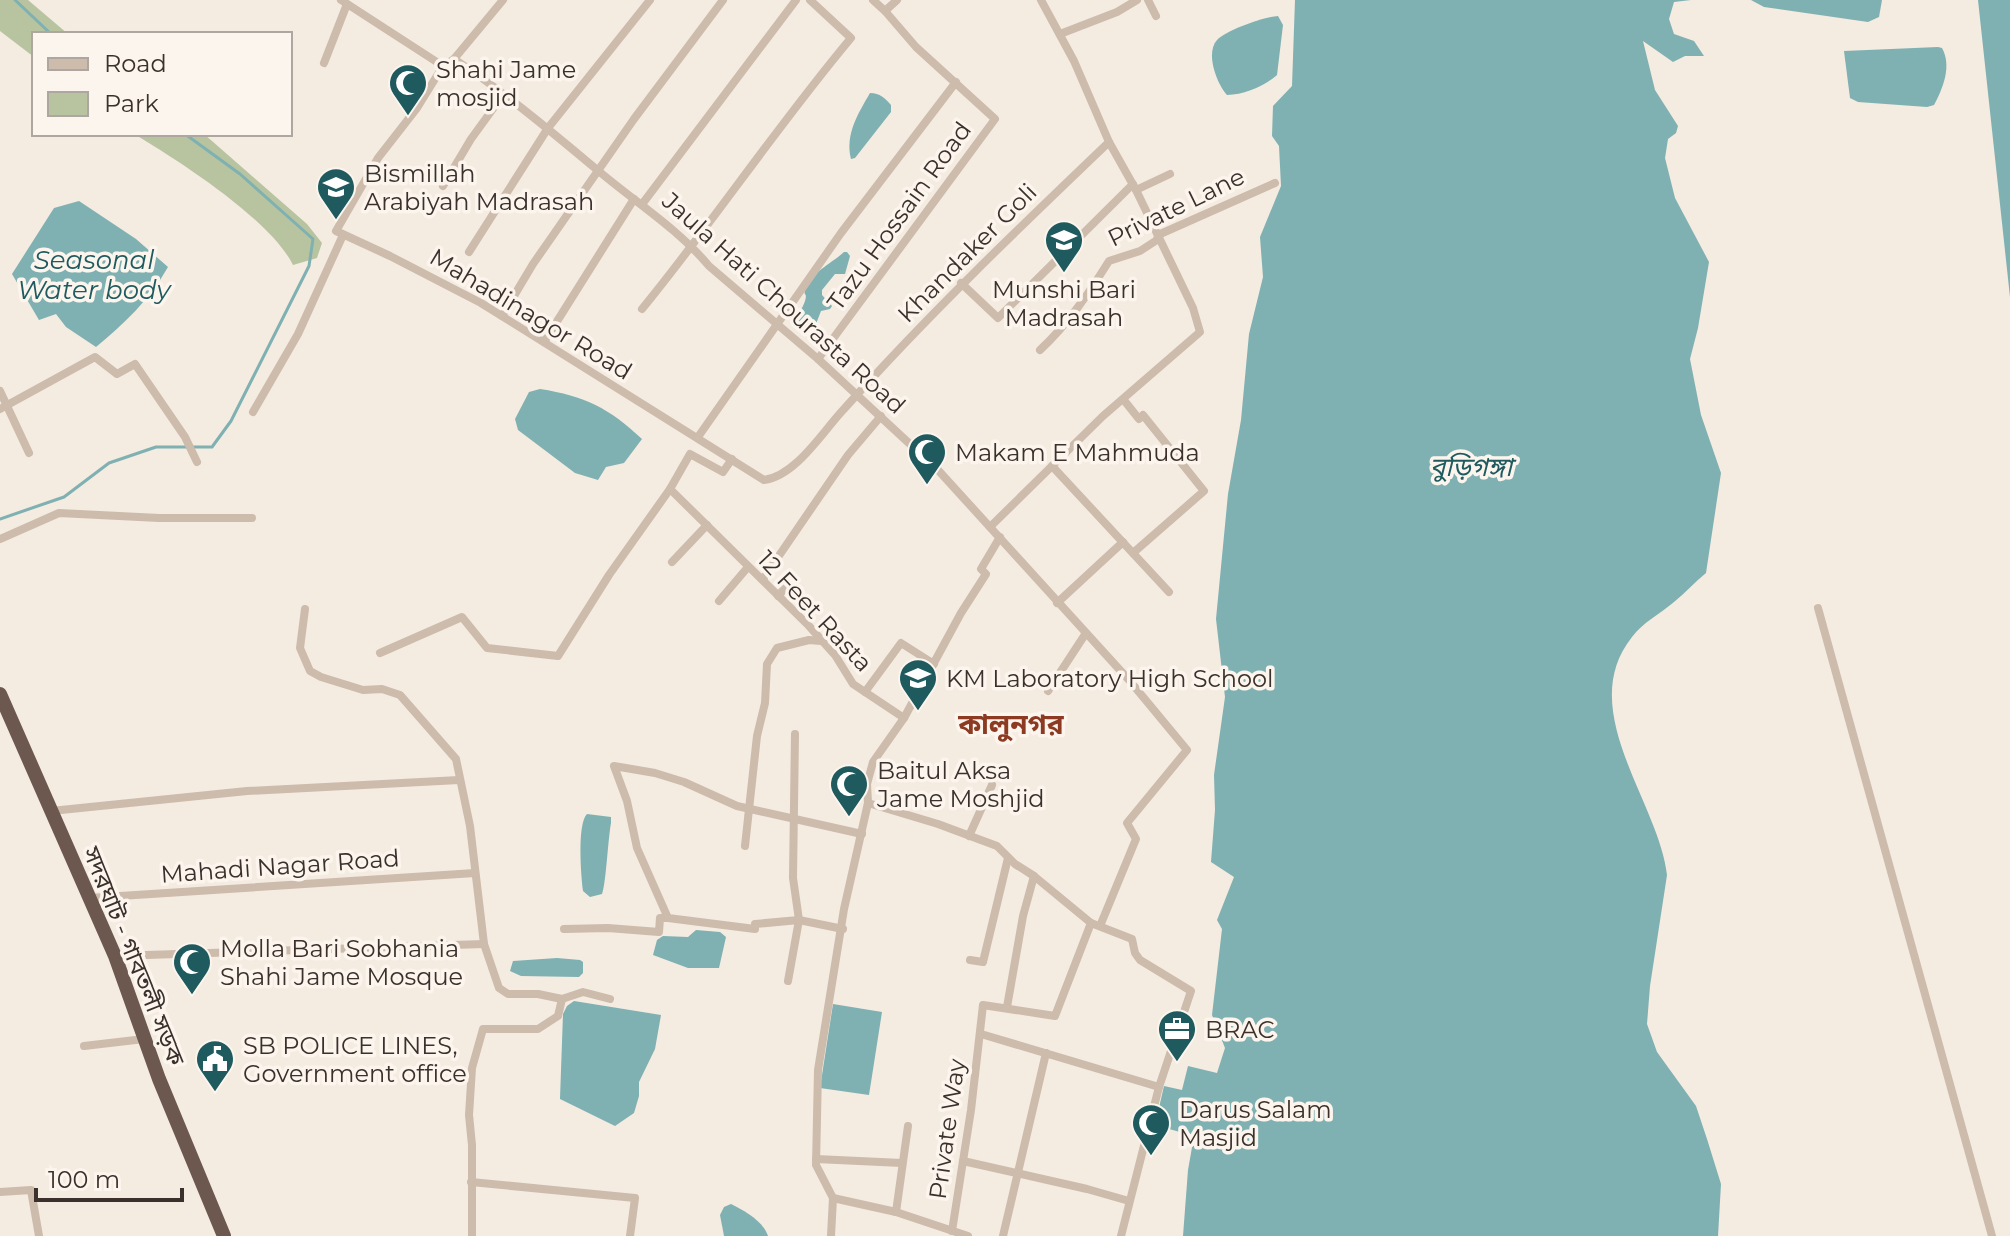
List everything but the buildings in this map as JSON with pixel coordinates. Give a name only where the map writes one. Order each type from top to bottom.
[{"type":"highway","name":"সদরঘাট - গাবতলী সড়ক","points":[[0,694],[115,956],[144,1039],[224,1236]]},
{"type":"street","points":[[253,412],[298,334],[339,233],[378,158],[417,108],[443,66],[454,59],[503,0]]},
{"type":"street","points":[[469,252],[548,128],[650,0]]},
{"type":"street","points":[[502,316],[533,264],[701,26],[723,0]]},
{"type":"street","points":[[643,203],[796,0]]},
{"type":"street","points":[[642,309],[693,247],[757,158],[851,38],[810,0]]},
{"type":"street","name":"Tazu Hossain Road","points":[[818,359],[995,119],[916,47],[873,0]]},
{"type":"street","points":[[885,11],[897,0]]},
{"type":"street","points":[[990,527],[1123,399],[1200,332],[1193,308],[1041,0]]},
{"type":"street","points":[[1060,34],[1117,12],[1137,0]]},
{"type":"street","points":[[1148,0],[1156,16]]},
{"type":"street","points":[[324,63],[343,1],[443,66]]},
{"type":"street","name":"Jaula Hati Chourasta Road","points":[[454,59],[643,203],[693,247],[709,266],[881,416],[938,470],[1000,537],[1129,680],[1187,750],[1127,823],[1136,839],[1096,924]]},
{"type":"street","points":[[698,437],[841,233],[956,82]]},
{"type":"street","points":[[443,186],[471,139],[503,95]]},
{"type":"street","name":"Khandaker Goli","points":[[756,474],[764,480],[774,479],[794,466],[961,283],[1109,142]]},
{"type":"street","points":[[961,283],[998,318],[1135,187],[1170,174]]},
{"type":"street","name":"Private Lane","points":[[1040,350],[1057,334],[1109,261],[1140,251],[1157,240],[1158,235],[1275,183]]},
{"type":"street","points":[[544,342],[634,199]]},
{"type":"street","name":"Mahadinagor Road","points":[[339,233],[445,283],[756,474]]},
{"type":"street","points":[[4,407],[95,357],[117,374],[135,364],[196,458]]},
{"type":"street","points":[[0,391],[4,407],[29,453]]},
{"type":"street","points":[[1123,399],[1139,419],[1143,415],[1204,491],[1133,553]]},
{"type":"street","points":[[763,579],[848,455],[881,416]]},
{"type":"street","points":[[380,653],[462,617],[487,648],[558,656],[609,575],[670,489],[690,454],[723,472],[732,459]]},
{"type":"street","points":[[1052,466],[1169,592]]},
{"type":"street","name":"12 Feet Rasta","points":[[670,489],[763,579],[835,655],[853,684],[904,718]]},
{"type":"street","points":[[0,539],[59,513],[159,518],[252,518]]},
{"type":"street","points":[[672,562],[707,525]]},
{"type":"street","points":[[831,1236],[833,1198],[816,1165],[818,1070],[844,909],[868,803],[867,784],[873,762],[904,718],[961,613],[986,574],[981,569],[1000,537]]},
{"type":"street","points":[[1057,603],[1123,542]]},
{"type":"street","points":[[719,601],[748,567]]},
{"type":"street","points":[[778,596],[794,578]]},
{"type":"street","points":[[1818,608],[1992,1236]]},
{"type":"street","points":[[305,609],[300,648],[310,671],[363,690],[382,689],[400,695],[456,759],[470,826],[484,944],[499,988],[508,994],[538,994],[562,999],[583,992],[610,999]]},
{"type":"street","points":[[1048,691],[1086,633]]},
{"type":"street","points":[[745,846],[757,736],[765,703],[767,664],[777,648],[821,641]]},
{"type":"street","points":[[865,692],[901,643],[934,664]]},
{"type":"street","points":[[788,981],[799,920],[793,878],[795,734]]},
{"type":"street","points":[[668,918],[637,848],[630,811],[614,766],[684,782],[748,809],[862,834]]},
{"type":"street","points":[[51,811],[247,791],[459,780]]},
{"type":"street","points":[[969,836],[992,785]]},
{"type":"street","points":[[868,803],[997,846],[1008,858],[1096,924],[1132,939],[1140,960],[1191,991],[1159,1087],[1121,1236]]},
{"type":"street","points":[[970,960],[983,962],[1008,858]]},
{"type":"street","name":"Mahadi Nagar Road","points":[[89,898],[475,873]]},
{"type":"street","points":[[1034,876],[1023,916],[1007,1007],[1055,1016],[1096,924]]},
{"type":"street","points":[[564,929],[659,932],[660,918],[668,918],[755,929],[755,924],[799,920],[843,929]]},
{"type":"street","points":[[115,956],[484,944]]},
{"type":"street","points":[[472,1236],[469,1115],[472,1068],[483,1029],[538,1029],[558,1016],[562,999]]},
{"type":"street","name":"Private Way","points":[[952,1231],[983,1005],[1007,1007]]},
{"type":"street","points":[[981,1034],[1159,1087]]},
{"type":"street","points":[[84,1046],[144,1039]]},
{"type":"street","points":[[1003,1236],[1046,1053]]},
{"type":"street","points":[[896,1212],[908,1126]]},
{"type":"street","points":[[816,1159],[902,1163]]},
{"type":"street","points":[[963,1161],[1129,1201]]},
{"type":"street","points":[[471,1182],[635,1198],[630,1236]]},
{"type":"street","points":[[0,1192],[31,1190],[39,1236]]},
{"type":"street","points":[[833,1198],[896,1212],[968,1236]]},
{"type":"green space","points":[[0,0],[28,0],[66,32],[32,32],[32,55],[0,31]]},
{"type":"green space","points":[[137,136],[206,136],[307,224],[322,243],[317,258],[293,265],[282,248],[245,211]]},
{"type":"water","name":"বুড়িগঙ্গা","points":[[1295,0],[1691,0],[1674,2],[1669,19],[1674,34],[1694,41],[1704,56],[1685,56],[1673,62],[1643,41],[1655,90],[1678,126],[1676,133],[1668,139],[1665,158],[1675,198],[1709,262],[1690,359],[1701,415],[1721,473],[1706,573],[1632,637],[1617,665],[1612,695],[1615,725],[1661,847],[1667,875],[1647,1024],[1657,1052],[1696,1106],[1721,1184],[1718,1236],[1183,1236],[1194,1136],[1155,1125],[1164,1086],[1182,1090],[1188,1066],[1217,1073],[1225,1048],[1212,1015],[1222,929],[1217,920],[1234,877],[1211,862],[1214,775],[1225,697],[1216,619],[1228,494],[1241,420],[1249,334],[1263,277],[1260,237],[1281,186],[1279,146],[1272,136],[1273,106],[1292,86]]},
{"type":"water","points":[[1751,0],[1882,0],[1879,17],[1868,22],[1764,7]]},
{"type":"water","points":[[1978,0],[2010,0],[2010,297]]},
{"type":"water","points":[[1278,16],[1283,25],[1277,75],[1254,89],[1227,95],[1216,76],[1212,60],[1217,40],[1246,25]]},
{"type":"water","points":[[1938,47],[1945,55],[1946,69],[1934,105],[1858,102],[1850,98],[1844,51]]},
{"type":"water","points":[[870,93],[884,98],[891,105],[891,112],[851,159],[851,133]]},
{"type":"water","name":"Seasonal Water body","points":[[79,201],[136,239],[168,267],[136,310],[96,347],[66,327],[56,314],[39,320],[12,274],[54,208]]},
{"type":"water","points":[[844,252],[850,256],[845,274],[835,274],[822,290],[822,295],[832,306],[821,311],[814,329],[806,334],[797,321],[805,301],[806,288],[818,272]]},
{"type":"water","points":[[540,389],[570,395],[596,405],[642,439],[624,463],[606,467],[598,480],[575,473],[518,430],[515,419],[529,392]]},
{"type":"water","points":[[587,814],[611,817],[602,894],[590,897],[583,891],[581,862],[582,828]]},
{"type":"water","points":[[696,930],[720,932],[726,937],[719,968],[688,968],[653,955],[657,940],[663,936],[688,937]]},
{"type":"water","points":[[580,960],[583,962],[583,973],[579,977],[521,976],[510,971],[513,961]]},
{"type":"water","points":[[574,1001],[661,1015],[655,1049],[639,1082],[634,1113],[615,1126],[560,1099],[563,1014]]},
{"type":"water","points":[[833,1004],[882,1012],[869,1095],[820,1088]]},
{"type":"water","points":[[731,1204],[758,1221],[768,1236],[724,1236],[720,1215],[724,1207]]},
{"type":"waterway","points":[[15,0],[49,32]]},
{"type":"waterway","points":[[0,519],[64,497],[109,463],[156,447],[212,447],[231,421],[309,266],[313,239],[240,174],[188,136]]},
{"type":"place","name":"Shahi Jame mosjid","points":[[408,117]]},
{"type":"place","name":"Bismillah Arabiyah Madrasah","points":[[336,221]]},
{"type":"place","name":"Munshi Bari Madrasah","points":[[1064,274]]},
{"type":"place","name":"Makam E Mahmuda","points":[[927,486]]},
{"type":"place","name":"KM Laboratory High School","points":[[918,712]]},
{"type":"place","name":"Baitul Aksa Jame Moshjid","points":[[849,818]]},
{"type":"place","name":"Molla Bari Sobhania Shahi Jame Mosque","points":[[192,996]]},
{"type":"place","name":"BRAC","points":[[1177,1063]]},
{"type":"place","name":"SB POLICE LINES, Government office","points":[[215,1093]]},
{"type":"place","name":"Darus Salam Masjid","points":[[1151,1157]]},
{"type":"district","name":"কালুনগর","points":[[1011,724]]}]
